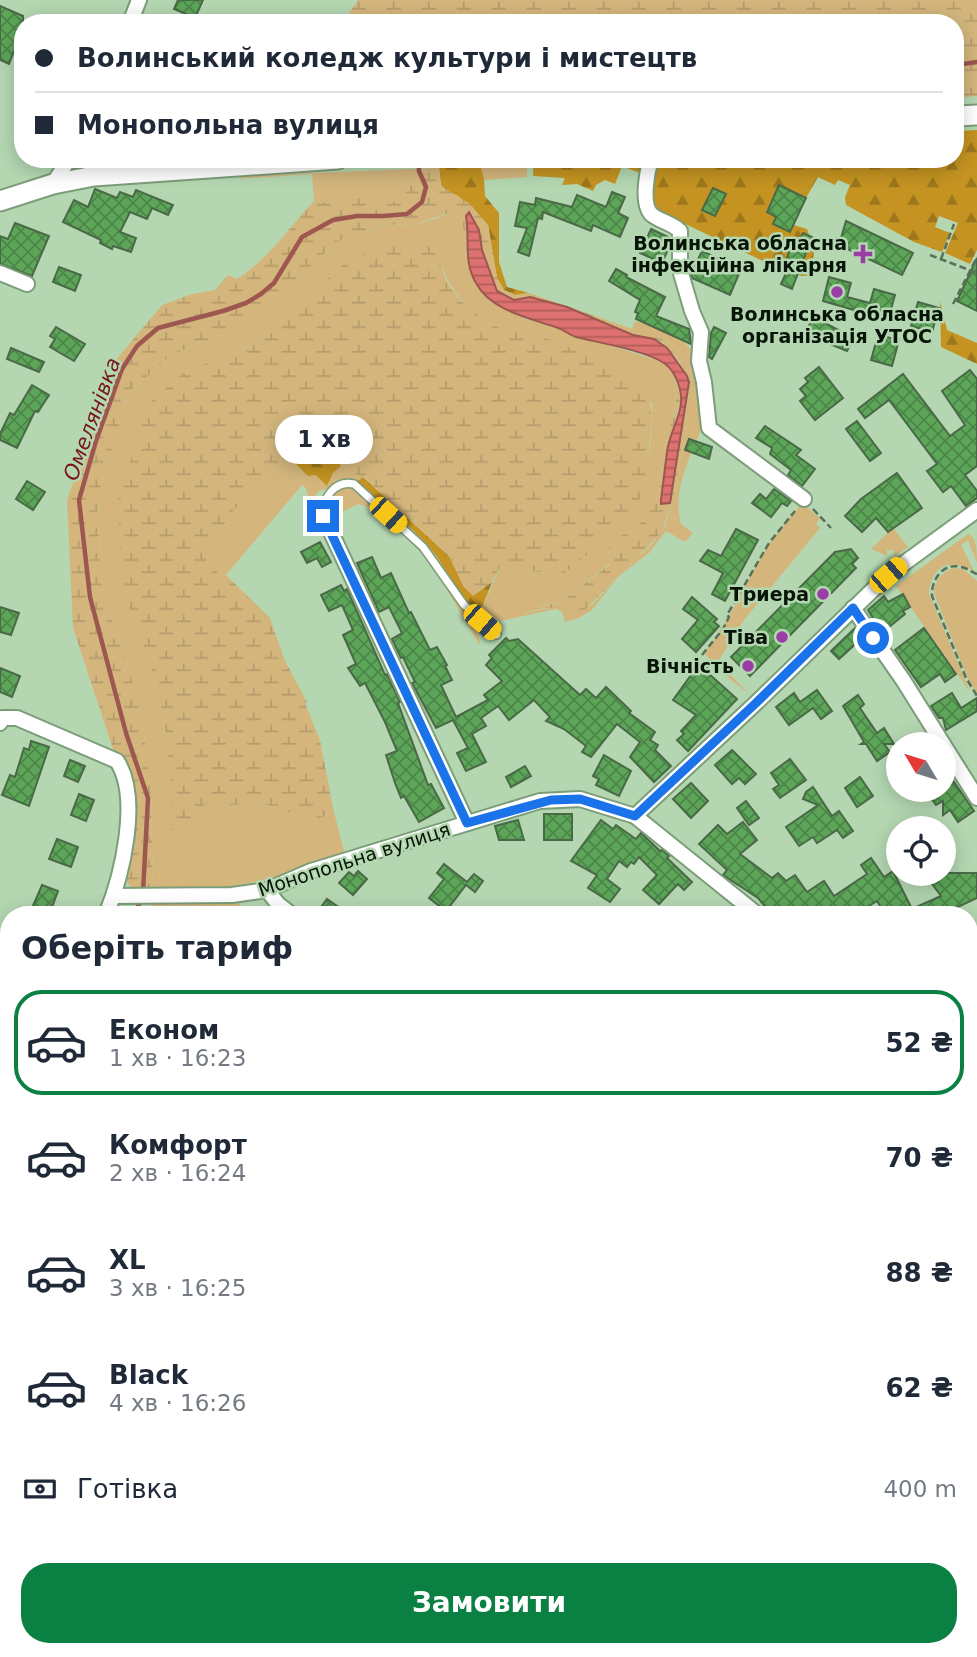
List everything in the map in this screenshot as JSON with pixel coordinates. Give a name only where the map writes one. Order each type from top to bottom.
[{"type":"street","points":[[53,184],[63,168]]},
{"type":"street","points":[[0,201],[53,184],[94,176],[209,168]]},
{"type":"street","points":[[650,168],[646,203],[653,215],[680,231],[680,270],[701,332],[699,361],[709,428],[803,506]]},
{"type":"street","points":[[0,273],[27,284]]},
{"type":"street","points":[[635,816],[900,565],[977,510]]},
{"type":"street","name":"Монопольна вулиця","points":[[323,516],[467,823]]},
{"type":"street","points":[[853,608],[936,732]]},
{"type":"street","points":[[1,719],[17,718],[117,761],[124,771],[130,822],[110,906]]},
{"type":"street","points":[[956,765],[977,798]]},
{"type":"street","name":"Монопольна вулиця","points":[[114,896],[232,895],[267,890],[311,871],[467,823],[551,800],[580,799],[635,816],[747,906]]},
{"type":"street","points":[[267,890],[281,906]]},
{"type":"lane","points":[[323,516],[323,505],[334,488],[348,483],[354,484],[423,547],[464,605],[497,635]]},
{"type":"path","points":[[941,259],[954,224]]},
{"type":"path","points":[[930,255],[977,273]]},
{"type":"path","points":[[953,304],[977,257]]},
{"type":"path","points":[[702,655],[723,629],[729,617],[727,615],[769,543],[803,506],[831,528]]},
{"type":"path","points":[[977,574],[964,567],[950,566],[938,575],[932,596],[966,678],[977,696]]},
{"type":"green space","points":[[358,0],[977,0],[977,96],[964,97],[964,14],[348,14]]},
{"type":"green space","points":[[977,130],[977,250],[970,264],[945,253],[958,223],[939,216],[935,227],[950,233],[942,252],[914,242],[846,205],[845,197],[850,185],[838,180],[835,185],[818,177],[806,198],[779,185],[766,212],[776,217],[773,224],[790,232],[794,225],[807,229],[814,250],[812,276],[770,267],[769,264],[681,222],[677,224],[653,212],[649,196],[652,168],[964,168],[964,131]]},
{"type":"green space","points":[[439,168],[481,168],[485,196],[499,213],[499,262],[507,287],[529,293],[515,295],[504,290],[497,278],[488,225],[458,196],[446,191],[441,185]]},
{"type":"green space","points":[[439,168],[441,186],[470,204],[488,225],[497,278],[504,290],[515,295],[529,293],[667,341],[680,363],[663,343],[654,339],[633,335],[530,297],[514,300],[497,291],[482,250],[479,230],[466,216],[467,239],[459,215],[452,212],[416,224],[384,225],[336,242],[254,321],[171,355],[129,392],[97,498],[102,593],[127,662],[143,722],[151,795],[153,889],[134,890],[125,880],[137,822],[131,769],[113,749],[73,628],[67,500],[115,361],[162,305],[192,294],[215,290],[228,275],[237,279],[268,253],[314,201],[329,203],[346,196],[390,204],[404,195],[414,180],[409,169]]},
{"type":"green space","points":[[481,168],[527,168],[527,177],[484,180]]},
{"type":"green space","points":[[533,168],[621,168],[615,184],[605,180],[596,185],[593,191],[577,184],[562,185],[565,178],[533,176]]},
{"type":"green space","points":[[627,168],[643,168],[642,174]]},
{"type":"green space","points":[[409,169],[415,180],[404,195],[390,205],[346,196],[329,203],[314,201],[312,174],[239,179],[244,176]]},
{"type":"green space","points":[[452,212],[459,215],[467,239],[466,255],[504,308],[525,319],[562,329],[572,336],[663,362],[673,372],[676,402],[664,450],[658,498],[644,519],[609,548],[610,563],[561,602],[543,605],[523,613],[556,607],[566,609],[592,605],[625,569],[653,543],[665,526],[684,442],[687,425],[685,414],[691,381],[667,341],[632,329],[635,321],[680,339],[690,348],[697,363],[704,420],[684,474],[679,499],[681,524],[693,533],[685,542],[666,531],[649,553],[619,576],[592,610],[579,618],[565,622],[562,612],[556,609],[500,621],[486,612],[480,613],[500,567],[561,575],[593,549],[627,515],[642,495],[647,478],[652,403],[475,314],[449,283],[437,256],[347,260],[265,339],[183,373],[147,655],[164,718],[172,793],[172,836],[206,804],[227,806],[258,802],[318,819],[334,812],[345,855],[265,880],[229,887],[153,889],[151,795],[143,722],[127,662],[102,593],[97,498],[129,392],[171,355],[254,321],[336,242],[385,225],[416,224]]},
{"type":"green space","points":[[396,243],[423,243],[430,247],[453,290],[484,320],[514,333],[521,328],[584,353],[618,369],[641,384],[648,395],[651,415],[646,486],[629,514],[582,560],[561,575],[500,567],[492,582],[473,596],[464,587],[449,556],[363,477],[345,469],[338,461],[313,459],[296,451],[287,455],[240,503],[220,531],[206,560],[219,574],[226,575],[270,618],[285,661],[307,702],[305,703],[320,740],[334,812],[318,819],[258,802],[227,806],[206,804],[172,838],[172,793],[164,718],[147,655],[122,589],[118,501],[148,404],[183,373],[265,339],[347,260]]},
{"type":"green space","points":[[940,301],[947,330],[977,343],[977,364],[941,347]]},
{"type":"green space","points":[[680,363],[691,382],[685,414],[687,425],[674,494],[662,532],[585,610],[572,615],[560,608],[520,613],[561,602],[610,564],[609,548],[644,519],[658,498],[664,450],[676,402],[673,372],[681,398],[667,452],[661,500],[670,503],[685,408]]},
{"type":"green space","points":[[296,450],[313,459],[339,461],[341,466],[333,473],[327,486],[316,475],[308,476],[287,455]]},
{"type":"green space","points":[[287,455],[308,476],[316,475],[327,485],[333,473],[341,466],[363,477],[356,482],[346,482],[320,490],[309,501],[306,488],[302,485],[226,575],[219,574],[206,560],[221,531],[251,490]]},
{"type":"green space","points":[[363,477],[449,556],[464,587],[474,595],[492,582],[480,613],[462,596],[429,546],[356,482]]},
{"type":"green space","points":[[347,486],[355,488],[432,561],[477,623],[480,646],[430,561],[382,515],[374,509],[358,504],[331,518],[335,493]]},
{"type":"green space","points":[[802,503],[820,518],[816,524],[820,528],[744,620],[718,662],[749,694],[725,675],[704,653],[722,627],[768,546]]},
{"type":"green space","points":[[893,528],[908,547],[894,556],[894,550],[887,550],[887,556],[871,549]]},
{"type":"green space","points":[[968,534],[975,542],[977,563],[968,540],[961,545],[974,571],[957,565],[943,567],[934,576],[929,594],[970,692],[896,586]]},
{"type":"green space","points":[[953,568],[963,569],[977,581],[977,694],[967,677],[934,593],[939,578]]},
{"type":"green space","points":[[239,902],[239,906],[151,906],[153,903]]},
{"type":"shaded area","points":[[469,212],[479,230],[482,250],[497,291],[514,300],[530,297],[567,307],[633,335],[654,339],[667,348],[687,376],[689,382],[670,503],[661,504],[661,500],[668,445],[681,402],[679,386],[673,373],[668,366],[655,358],[622,347],[576,337],[512,312],[491,300],[476,283],[470,267],[466,216]]},
{"type":"building","points":[[178,0],[203,0],[197,14],[186,14],[174,9]]},
{"type":"building","points":[[0,6],[18,14],[14,14],[14,51],[9,64],[0,60]]},
{"type":"building","points":[[779,185],[806,198],[790,232],[773,224],[776,217],[767,212]]},
{"type":"building","points":[[713,188],[726,194],[715,216],[702,210]]},
{"type":"building","points":[[95,189],[117,198],[120,192],[133,197],[136,190],[173,205],[168,215],[152,208],[147,219],[130,212],[120,232],[136,238],[131,252],[113,246],[112,249],[100,243],[101,240],[63,222],[74,200],[88,207]]},
{"type":"building","points":[[612,192],[625,197],[618,213],[628,218],[620,237],[593,225],[591,231],[543,212],[542,219],[538,218],[529,256],[518,252],[527,228],[515,226],[520,202],[535,205],[536,198],[572,207],[577,195],[606,207]]},
{"type":"building","points":[[846,221],[913,253],[902,275],[839,245]]},
{"type":"building","points":[[15,223],[49,236],[32,276],[0,264],[0,236],[8,239]]},
{"type":"building","points":[[651,229],[670,238],[670,245],[662,263],[640,253]]},
{"type":"building","points":[[803,233],[812,237],[792,289],[781,284],[791,262],[786,260],[792,244],[798,246]]},
{"type":"building","points":[[702,251],[741,269],[730,295],[692,278],[691,274]]},
{"type":"building","points":[[977,258],[977,311],[957,301]]},
{"type":"building","points":[[59,267],[81,275],[75,291],[53,282]]},
{"type":"building","points":[[616,269],[665,297],[656,316],[689,329],[691,344],[636,319],[638,313],[635,312],[640,300],[609,281]]},
{"type":"building","points":[[829,277],[851,283],[847,297],[870,303],[874,289],[895,295],[888,320],[823,301]]},
{"type":"building","points":[[918,302],[939,308],[932,332],[911,326]]},
{"type":"building","points":[[813,317],[854,338],[847,351],[805,334]]},
{"type":"building","points":[[56,327],[85,344],[74,361],[50,347],[55,339],[50,336]]},
{"type":"building","points":[[714,327],[726,333],[712,359],[709,357]]},
{"type":"building","points":[[878,335],[899,340],[892,366],[871,360]]},
{"type":"building","points":[[11,348],[44,362],[39,372],[7,359]]},
{"type":"building","points":[[819,367],[843,398],[815,420],[800,401],[806,396],[800,389],[808,382],[805,378]]},
{"type":"building","points":[[970,370],[977,379],[977,466],[965,475],[977,491],[977,498],[966,506],[951,486],[943,492],[927,471],[937,464],[889,400],[865,418],[858,409],[903,374],[950,436],[965,425],[942,391]]},
{"type":"building","points":[[32,385],[49,395],[38,412],[35,411],[17,448],[0,440],[0,434],[10,413],[14,415]]},
{"type":"building","points":[[857,421],[881,453],[870,461],[846,429]]},
{"type":"building","points":[[765,426],[801,450],[796,455],[815,469],[802,486],[788,475],[791,470],[770,454],[772,448],[756,438]]},
{"type":"building","points":[[689,439],[712,447],[709,459],[685,450]]},
{"type":"building","points":[[897,473],[922,508],[888,532],[876,518],[862,532],[845,516],[861,499]]},
{"type":"building","points":[[27,481],[45,492],[33,510],[16,499]]},
{"type":"building","points":[[774,489],[791,501],[787,506],[782,503],[771,517],[752,503],[760,494],[766,499]]},
{"type":"building","points":[[736,529],[758,540],[725,601],[712,594],[723,573],[700,561],[708,550],[721,556]]},
{"type":"building","points":[[320,542],[331,562],[322,567],[317,558],[307,563],[301,552]]},
{"type":"building","points":[[851,549],[858,558],[852,564],[856,568],[750,676],[731,657],[835,552]]},
{"type":"building","points":[[372,557],[381,578],[391,573],[430,650],[437,647],[447,665],[445,666],[452,680],[441,685],[456,717],[488,700],[484,695],[502,681],[486,665],[492,658],[489,655],[506,638],[509,641],[518,639],[580,695],[586,689],[596,698],[606,687],[631,711],[629,713],[655,732],[650,740],[658,745],[655,750],[671,766],[654,782],[630,757],[640,742],[617,724],[591,757],[582,752],[586,746],[564,729],[546,721],[550,717],[534,700],[509,720],[498,706],[481,718],[486,726],[472,734],[486,762],[466,771],[457,753],[468,748],[453,720],[436,728],[392,639],[402,633],[389,607],[379,612],[357,563]]},
{"type":"building","points":[[341,585],[344,591],[347,589],[385,675],[387,674],[400,702],[398,703],[428,785],[431,784],[444,808],[419,822],[404,796],[401,798],[395,783],[386,755],[397,751],[385,722],[365,683],[360,686],[348,668],[356,664],[343,635],[353,630],[342,605],[329,611],[321,595]]},
{"type":"building","points":[[903,594],[910,607],[884,631],[868,610],[884,596],[888,602]]},
{"type":"building","points":[[692,597],[717,619],[714,622],[719,626],[696,652],[682,639],[698,620],[683,609]]},
{"type":"building","points":[[0,607],[19,613],[11,635],[0,632]]},
{"type":"building","points":[[855,628],[862,638],[839,659],[831,651]]},
{"type":"building","points":[[924,628],[956,674],[945,682],[940,674],[921,687],[895,650]]},
{"type":"building","points":[[704,666],[711,670],[708,673],[737,699],[688,751],[677,740],[684,734],[681,731],[696,715],[673,700],[691,675],[690,669]]},
{"type":"building","points":[[0,668],[20,676],[12,697],[0,692]]},
{"type":"building","points":[[817,690],[832,711],[821,719],[813,708],[789,725],[776,707],[794,693],[800,702]]},
{"type":"building","points":[[952,693],[961,708],[977,698],[977,711],[946,730],[943,718],[939,718],[931,706]]},
{"type":"building","points":[[858,695],[864,704],[860,708],[877,733],[884,728],[886,732],[884,744],[886,755],[877,761],[866,744],[861,744],[864,742],[843,706]]},
{"type":"building","points":[[31,741],[49,747],[29,806],[2,795],[10,775],[15,777],[24,748],[29,750]]},
{"type":"building","points":[[732,750],[756,774],[745,784],[739,778],[732,784],[715,765]]},
{"type":"building","points":[[604,755],[631,771],[619,796],[596,785],[599,779],[593,776]]},
{"type":"building","points":[[790,759],[806,780],[780,798],[773,789],[779,785],[771,773]]},
{"type":"building","points":[[70,760],[85,766],[78,782],[64,776]]},
{"type":"building","points":[[525,766],[531,776],[511,787],[506,777]]},
{"type":"building","points":[[860,777],[873,796],[857,807],[845,788]]},
{"type":"building","points":[[691,783],[708,801],[691,818],[673,799]]},
{"type":"building","points":[[956,785],[974,811],[958,822],[950,810],[943,815],[943,802],[956,802]]},
{"type":"building","points":[[813,787],[832,816],[839,811],[853,831],[843,838],[837,830],[817,843],[813,837],[799,846],[786,827],[818,805],[803,799],[806,792]]},
{"type":"building","points":[[79,794],[94,800],[86,821],[71,815]]},
{"type":"building","points":[[746,801],[759,818],[749,825],[737,808]]},
{"type":"building","points":[[544,814],[572,814],[572,840],[544,840]]},
{"type":"building","points":[[518,820],[524,840],[499,840],[495,826]]},
{"type":"building","points":[[601,820],[613,829],[616,825],[636,839],[641,833],[669,856],[667,858],[692,882],[684,890],[678,884],[659,904],[643,890],[657,875],[639,857],[634,864],[631,862],[627,867],[619,861],[607,879],[620,889],[610,902],[588,888],[597,875],[571,861]]},
{"type":"building","points":[[743,822],[757,840],[740,854],[772,878],[778,873],[786,881],[795,875],[807,892],[824,881],[834,896],[867,874],[861,865],[871,858],[884,877],[886,876],[886,886],[900,886],[910,906],[880,906],[877,901],[869,906],[764,906],[758,898],[723,875],[727,870],[699,844],[718,825],[727,834]]},
{"type":"building","points":[[57,839],[78,847],[71,867],[49,859]]},
{"type":"building","points":[[444,864],[467,882],[474,874],[483,881],[475,892],[466,885],[450,906],[439,906],[429,898],[444,879],[437,873]]},
{"type":"building","points":[[358,871],[367,879],[353,895],[339,883],[349,872],[354,876]]},
{"type":"building","points":[[956,873],[977,873],[977,898],[960,906],[919,906],[941,896],[934,886],[956,886]]},
{"type":"building","points":[[42,885],[58,891],[52,906],[33,906]]},
{"type":"building","points":[[327,899],[337,906],[322,906]]},
{"type":"waterway","name":"Омелянівка","points":[[964,64],[977,62]]},
{"type":"waterway","name":"Омелянівка","points":[[143,892],[148,798],[126,733],[90,597],[79,500],[96,441],[122,369],[137,346],[158,328],[223,311],[261,294],[274,283],[302,237],[333,220],[407,214],[422,202],[426,187],[419,168]]},
{"type":"waterway","name":"Омелянівка","points":[[138,906],[141,900]]},
{"type":"place","name":"Волинська обласна інфекційна лікарня","points":[[863,254]]},
{"type":"place","name":"Волинська обласна організація УТОС","points":[[837,292]]},
{"type":"place","name":"Триера","points":[[823,594]]},
{"type":"place","name":"Тіва","points":[[782,637]]},
{"type":"place","name":"Вічність","points":[[748,666]]},
{"type":"route","points":[[323,516],[467,823],[551,800],[580,799],[635,816],[853,608],[873,638]]}]
